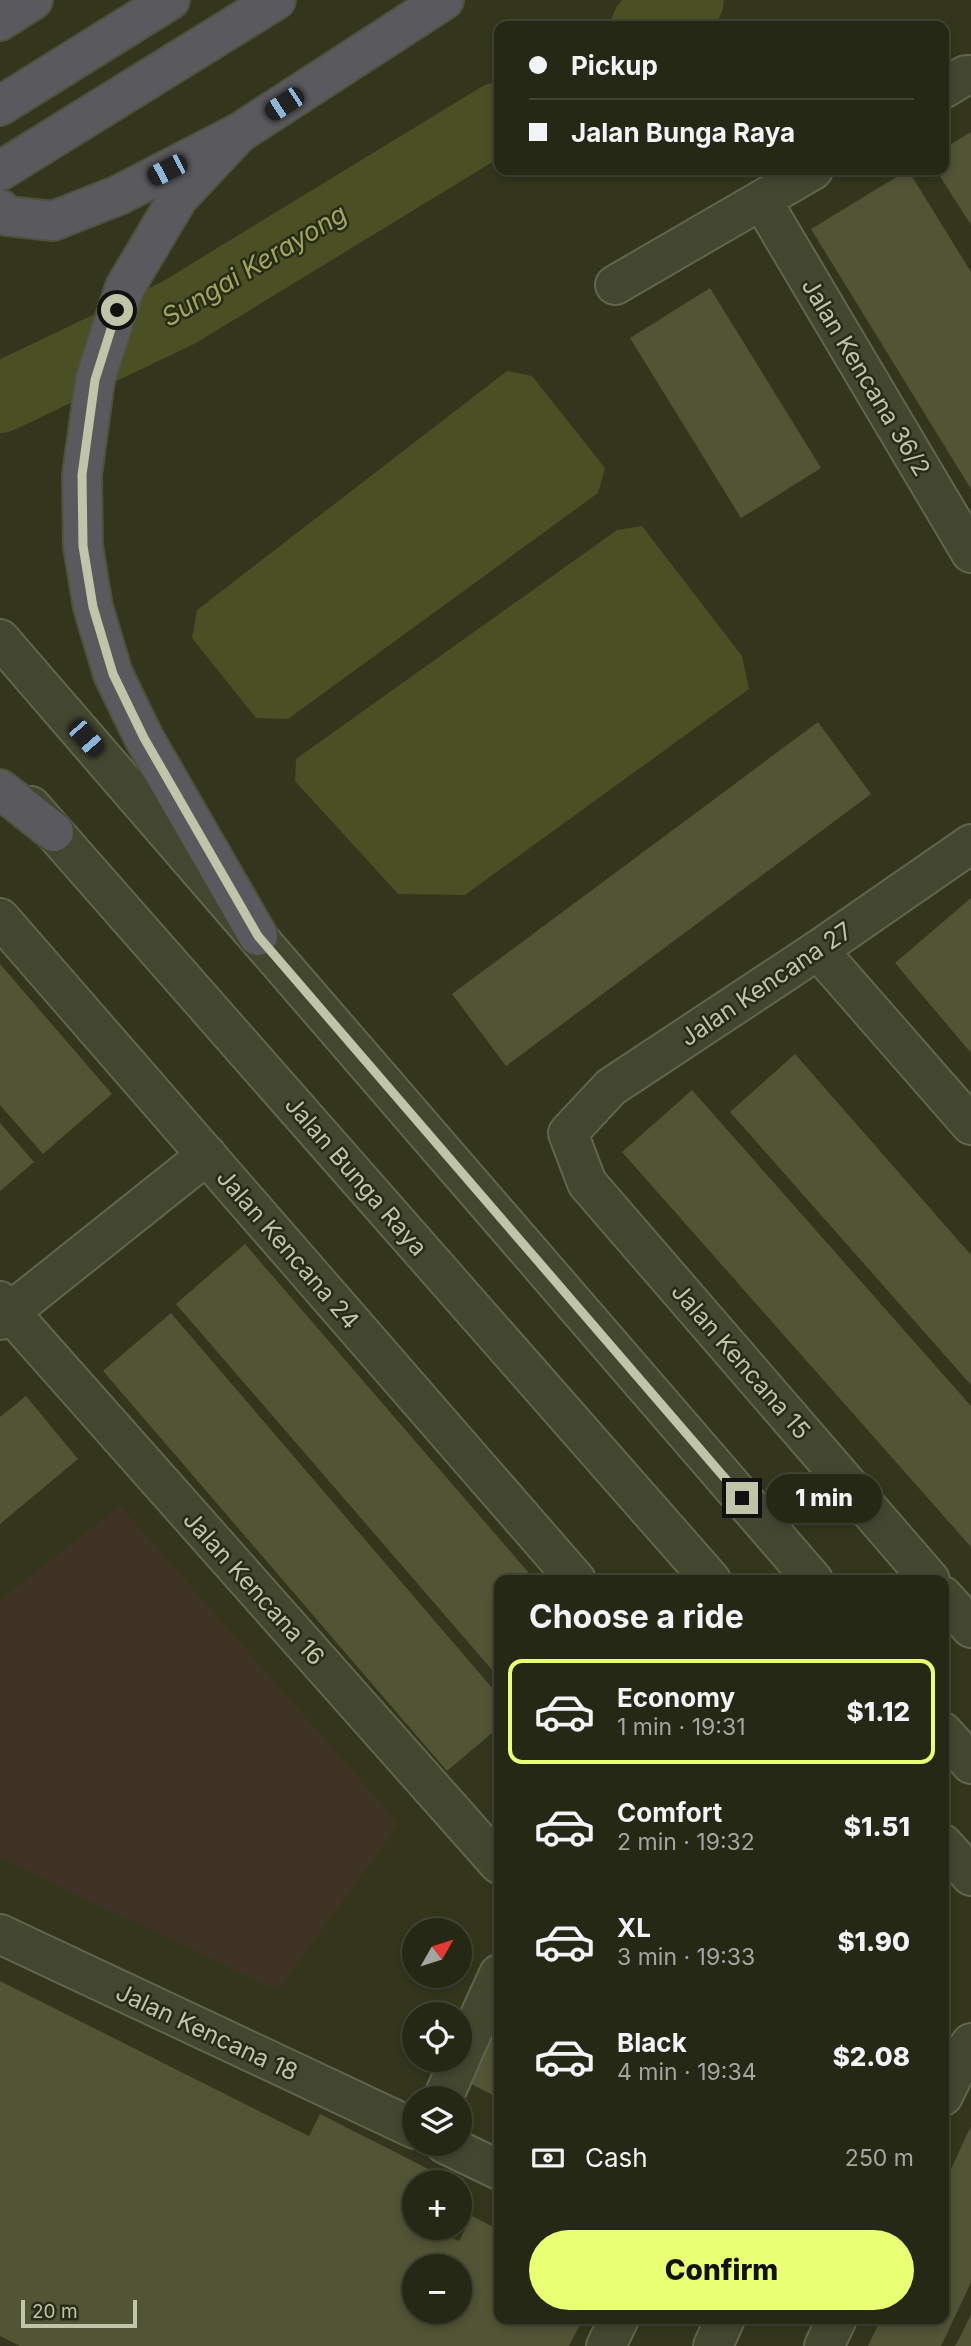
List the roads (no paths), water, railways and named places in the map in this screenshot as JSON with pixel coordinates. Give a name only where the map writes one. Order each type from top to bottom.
[{"type":"highway","points":[[0,21],[33,0]]},
{"type":"highway","points":[[0,106],[170,0]]},
{"type":"highway","points":[[0,172],[275,0]]},
{"type":"highway","points":[[0,209],[7,216],[53,221],[119,195],[239,134],[444,0]]},
{"type":"highway","points":[[239,134],[178,198],[125,287],[95,380],[82,475],[83,546],[93,607],[113,674],[144,738],[258,936]]},
{"type":"highway","points":[[0,789],[54,832]]},
{"type":"street","points":[[949,85],[966,75],[971,75]]},
{"type":"street","points":[[615,285],[805,175]]},
{"type":"street","name":"Jalan Kencana 36/2","points":[[762,201],[971,553]]},
{"type":"street","points":[[0,639],[809,1575]]},
{"type":"street","name":"Jalan Bunga Raya","points":[[0,771],[707,1575]]},
{"type":"street","name":"Jalan Kencana 27","points":[[568,1133],[611,1087],[818,950],[971,844]]},
{"type":"street","name":"Jalan Kencana 24","points":[[0,918],[572,1575]]},
{"type":"street","points":[[818,950],[971,1125]]},
{"type":"street","name":"Jalan Kencana 15","points":[[568,1133],[587,1183],[926,1575]]},
{"type":"street","points":[[3,1311],[207,1155]]},
{"type":"street","name":"Jalan Kencana 16","points":[[3,1311],[494,1858]]},
{"type":"street","points":[[949,1602],[971,1628]]},
{"type":"street","points":[[949,1739],[971,1764]]},
{"type":"street","name":"Jalan Kencana 18","points":[[0,1934],[402,2123]]},
{"type":"street","points":[[472,2034],[494,1985]]},
{"type":"street","points":[[949,2084],[971,2043]]},
{"type":"street","points":[[470,2156],[494,2168]]},
{"type":"street","points":[[606,2346],[617,2324]]},
{"type":"street","points":[[713,2346],[723,2324]]},
{"type":"street","points":[[824,2346],[835,2324]]},
{"type":"waterway","name":"Sungai Kerayong","points":[[654,21],[689,0]]},
{"type":"waterway","name":"Sungai Kerayong","points":[[0,398],[178,313],[494,120]]}]
